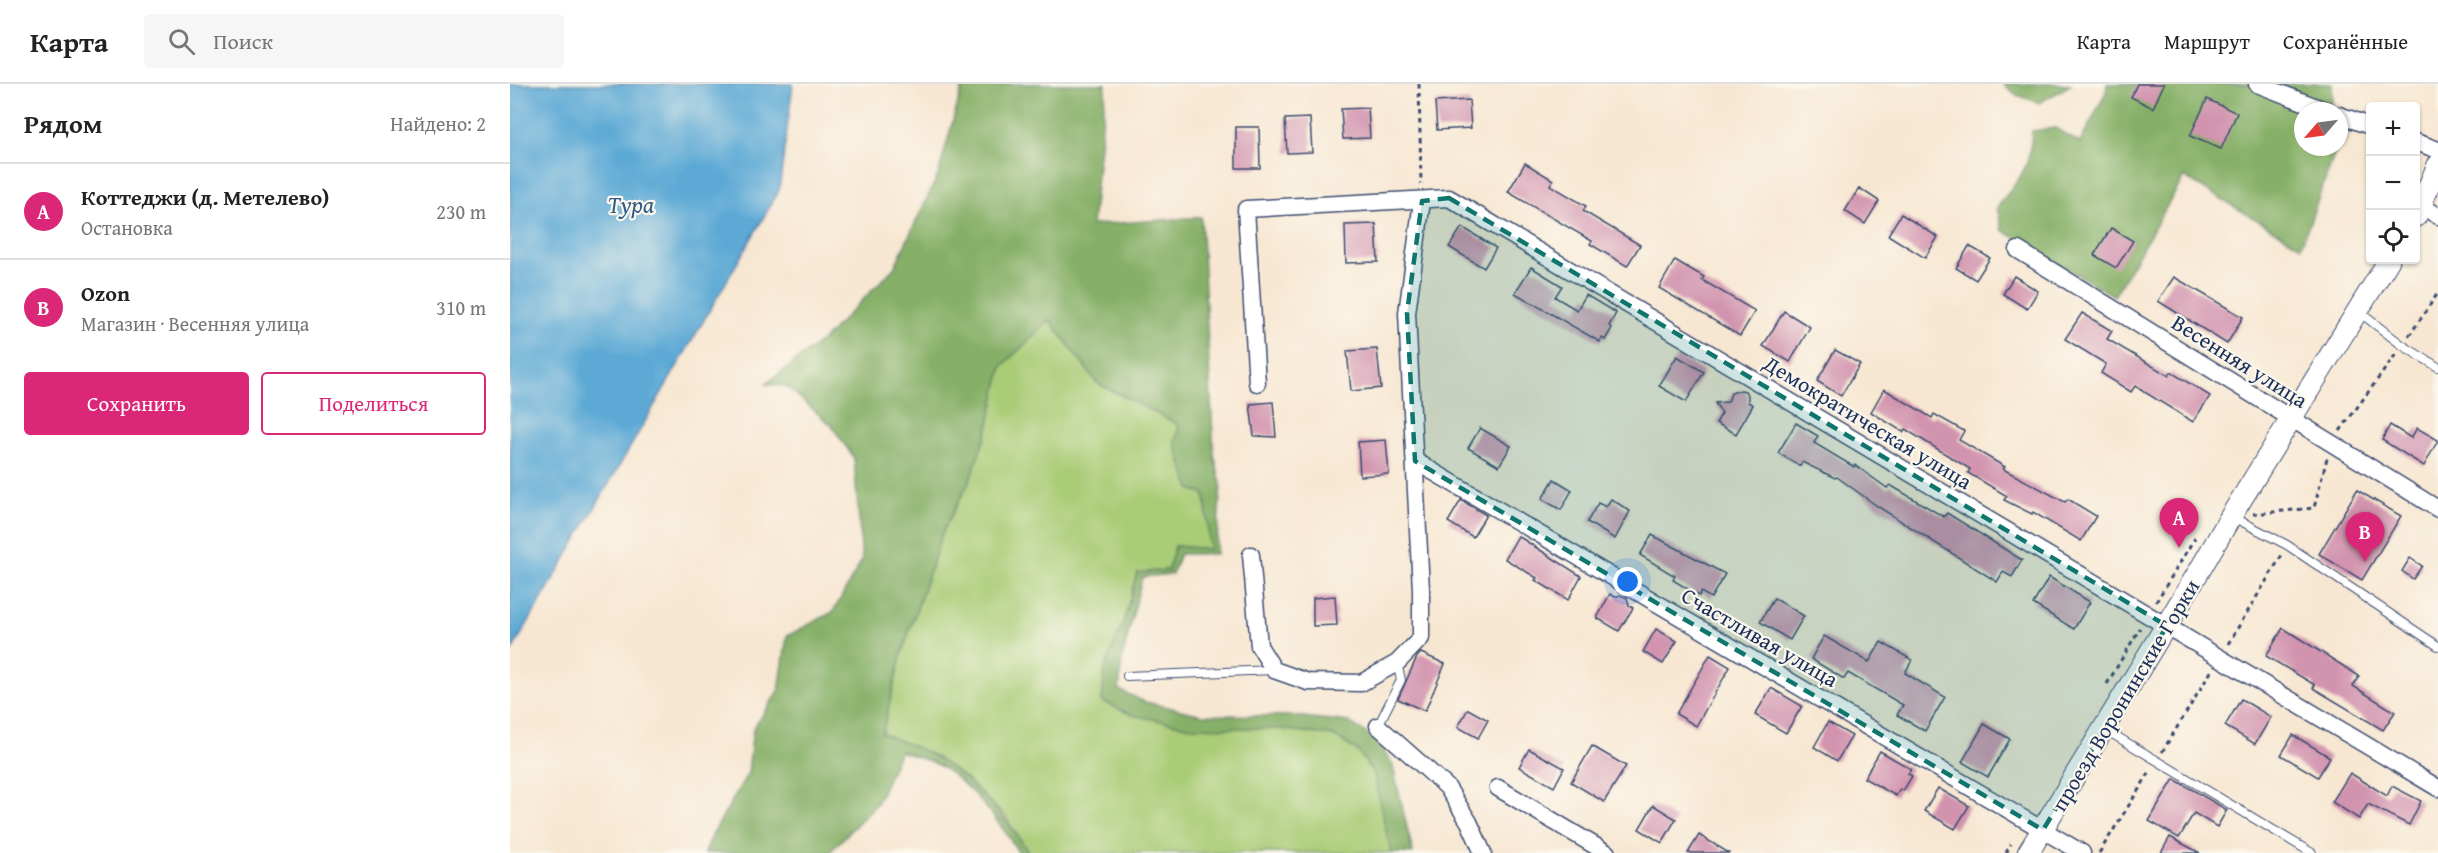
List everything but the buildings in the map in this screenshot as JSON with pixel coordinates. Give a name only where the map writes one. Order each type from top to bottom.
[{"type":"street","points":[[2258,84],[2304,102]]},
{"type":"street","points":[[2348,118],[2366,125]]},
{"type":"street","points":[[2420,144],[2438,150]]},
{"type":"street","points":[[2425,212],[2438,165]]},
{"type":"street","name":"Демократическая улица","points":[[1257,383],[1246,209],[1449,198],[2438,788]]},
{"type":"street","points":[[1251,555],[1258,646],[1274,670],[1308,682],[1361,683],[1397,663],[1421,638],[1407,313],[1422,201]]},
{"type":"street","name":"Весенняя улица","points":[[2018,250],[2438,509]]},
{"type":"street","name":"проезд Воронинские Горки","points":[[2028,853],[2167,626],[2231,516],[2387,264]]},
{"type":"street","name":"Счастливая улица","points":[[1415,461],[2082,853]]},
{"type":"street","points":[[1378,726],[1447,787],[1469,822],[1483,853]]},
{"type":"street","points":[[1498,788],[1607,853]]},
{"type":"lane","points":[[2358,310],[2402,345],[2438,368]]},
{"type":"lane","points":[[2231,516],[2287,545],[2438,646]]},
{"type":"lane","points":[[1378,726],[1401,680],[1397,663]]},
{"type":"lane","points":[[1127,676],[1274,670]]},
{"type":"lane","points":[[2104,729],[2312,853]]},
{"type":"path","points":[[1419,84],[1422,201]]},
{"type":"path","points":[[2231,516],[2314,508],[2330,444],[2438,293]]},
{"type":"path","points":[[2098,853],[2158,760],[2287,545]]},
{"type":"highlighted area","points":[[1449,198],[2167,626],[2043,830],[1415,461],[1407,313],[1422,201]]},
{"type":"green space","points":[[963,84],[1106,84],[1092,225],[1201,217],[1214,455],[1221,484],[1216,554],[1180,554],[1172,574],[1142,577],[1122,659],[1119,690],[1145,702],[1203,715],[1293,716],[1349,722],[1373,738],[1392,763],[1413,853],[1391,853],[1374,775],[1358,751],[1334,736],[1280,729],[1192,727],[1132,715],[1102,701],[1105,667],[1125,618],[1137,573],[1168,570],[1175,546],[1210,549],[1205,494],[1190,489],[1175,443],[1179,425],[1097,383],[1050,320],[1002,366],[987,432],[969,482],[943,531],[901,656],[882,733],[933,756],[954,770],[1000,814],[1029,853],[1019,853],[984,805],[952,774],[925,759],[900,751],[877,803],[829,853],[705,853],[711,837],[748,773],[753,729],[779,691],[787,636],[833,612],[862,560],[854,458],[831,425],[786,386],[766,384],[824,339],[894,268],[938,175]]},
{"type":"green space","points":[[2003,84],[2072,84],[2039,103],[2017,95]]},
{"type":"green space","points":[[2107,84],[2332,84],[2332,102],[2294,102],[2294,156],[2334,156],[2301,246],[2184,177],[2114,296],[2002,230],[1997,207],[2022,173],[2029,155],[2032,131],[2055,128],[2080,143],[2106,92]]},
{"type":"green space","points":[[1050,320],[1097,383],[1180,425],[1190,489],[1205,494],[1210,549],[1175,546],[1168,570],[1137,573],[1102,701],[1334,736],[1358,751],[1374,775],[1391,853],[1029,853],[1004,815],[966,780],[882,733],[901,656],[943,531],[969,482],[987,432],[1002,366]]},
{"type":"water","name":"Тура","points":[[510,84],[793,84],[779,191],[510,654]]},
{"type":"place","name":"Коттеджи (д. Метелево)","points":[[2179,548]]},
{"type":"place","name":"Ozon","points":[[2365,562]]}]
